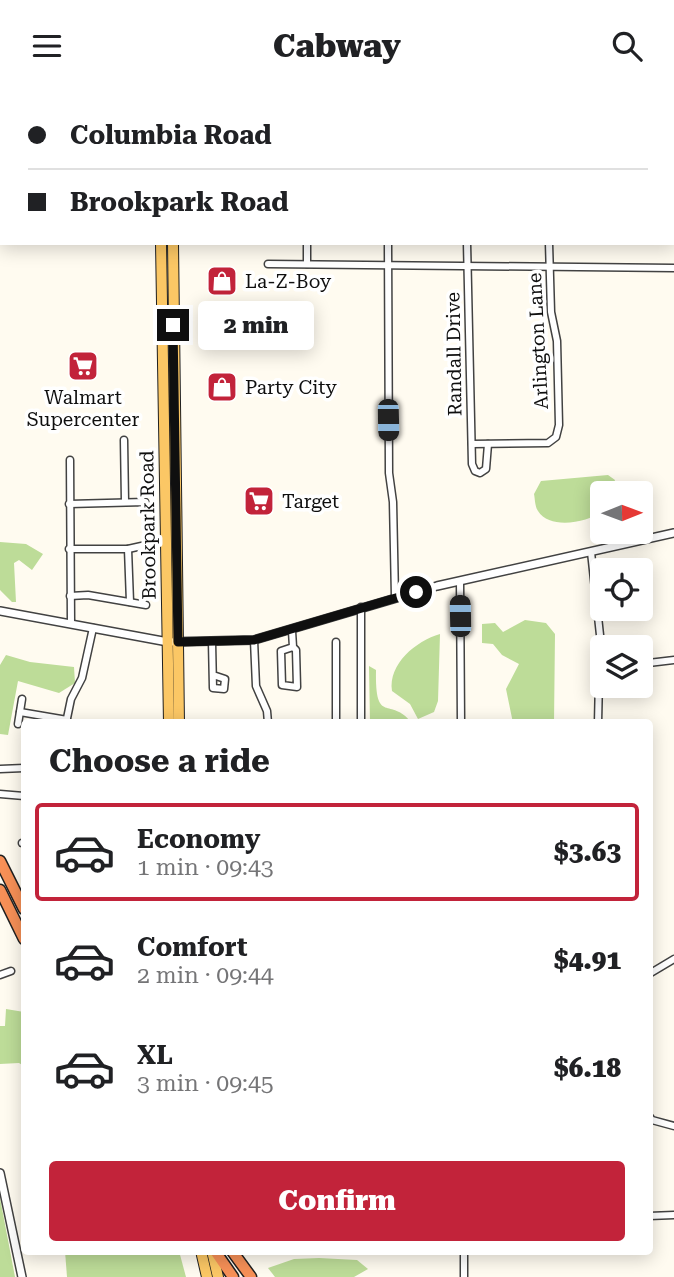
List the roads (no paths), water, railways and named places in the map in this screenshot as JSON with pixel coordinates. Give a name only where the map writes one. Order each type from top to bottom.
[{"type":"highway","points":[[0,861],[21,903]]},
{"type":"highway","points":[[0,890],[21,933]]},
{"type":"highway","points":[[217,1255],[233,1277]]},
{"type":"highway","points":[[235,1255],[251,1277]]},
{"type":"main road","name":"Brookpark Road","points":[[160,245],[173,642],[179,719]]},
{"type":"main road","name":"Brookpark Road","points":[[169,719],[173,642],[173,245]]},
{"type":"main road","points":[[202,1255],[207,1277]]},
{"type":"main road","points":[[215,1255],[218,1277]]},
{"type":"street","points":[[307,245],[307,264]]},
{"type":"street","points":[[388,245],[389,473],[393,502],[395,597]]},
{"type":"street","name":"Randall Drive","points":[[467,245],[472,464],[475,471],[480,473],[486,469],[488,444]]},
{"type":"street","name":"Arlington Lane","points":[[488,444],[548,443],[556,437],[557,341],[551,312],[549,245]]},
{"type":"street","points":[[268,264],[674,268]]},
{"type":"street","points":[[124,440],[125,502]]},
{"type":"street","points":[[472,444],[488,444]]},
{"type":"street","points":[[70,460],[71,623]]},
{"type":"street","points":[[69,504],[145,502],[147,507]]},
{"type":"street","points":[[0,611],[173,642],[254,640],[292,631],[395,597],[674,533]]},
{"type":"street","points":[[69,549],[128,549],[146,545],[148,538]]},
{"type":"street","points":[[128,549],[130,602]]},
{"type":"street","points":[[591,552],[600,635]]},
{"type":"street","points":[[460,581],[461,719]]},
{"type":"street","points":[[70,596],[88,595],[146,605]]},
{"type":"street","points":[[361,607],[361,719]]},
{"type":"street","points":[[67,719],[71,698],[82,678],[93,628]]},
{"type":"street","points":[[292,631],[293,647],[296,650],[297,687],[287,687],[282,685],[281,680],[281,651],[293,647]]},
{"type":"street","points":[[254,640],[256,687],[267,711],[268,719]]},
{"type":"street","points":[[212,642],[213,675]]},
{"type":"street","points":[[336,642],[336,719]]},
{"type":"street","points":[[653,662],[674,660]]},
{"type":"street","points":[[598,719],[600,698]]},
{"type":"street","points":[[18,725],[22,699]]},
{"type":"street","points":[[20,712],[57,719]]},
{"type":"street","points":[[0,769],[21,768]]},
{"type":"street","points":[[0,794],[21,796]]},
{"type":"street","points":[[653,972],[674,959]]},
{"type":"street","points":[[0,975],[11,971]]},
{"type":"street","points":[[653,1120],[674,1126]]},
{"type":"street","points":[[0,1173],[22,1277]]},
{"type":"street","points":[[653,1216],[674,1215]]},
{"type":"street","points":[[464,1255],[464,1277]]},
{"type":"place","name":"La-Z-Boy","points":[[222,281]]},
{"type":"place","name":"Walmart Supercenter","points":[[83,366]]},
{"type":"place","name":"Party City","points":[[222,387]]},
{"type":"place","name":"Target","points":[[259,501]]}]
